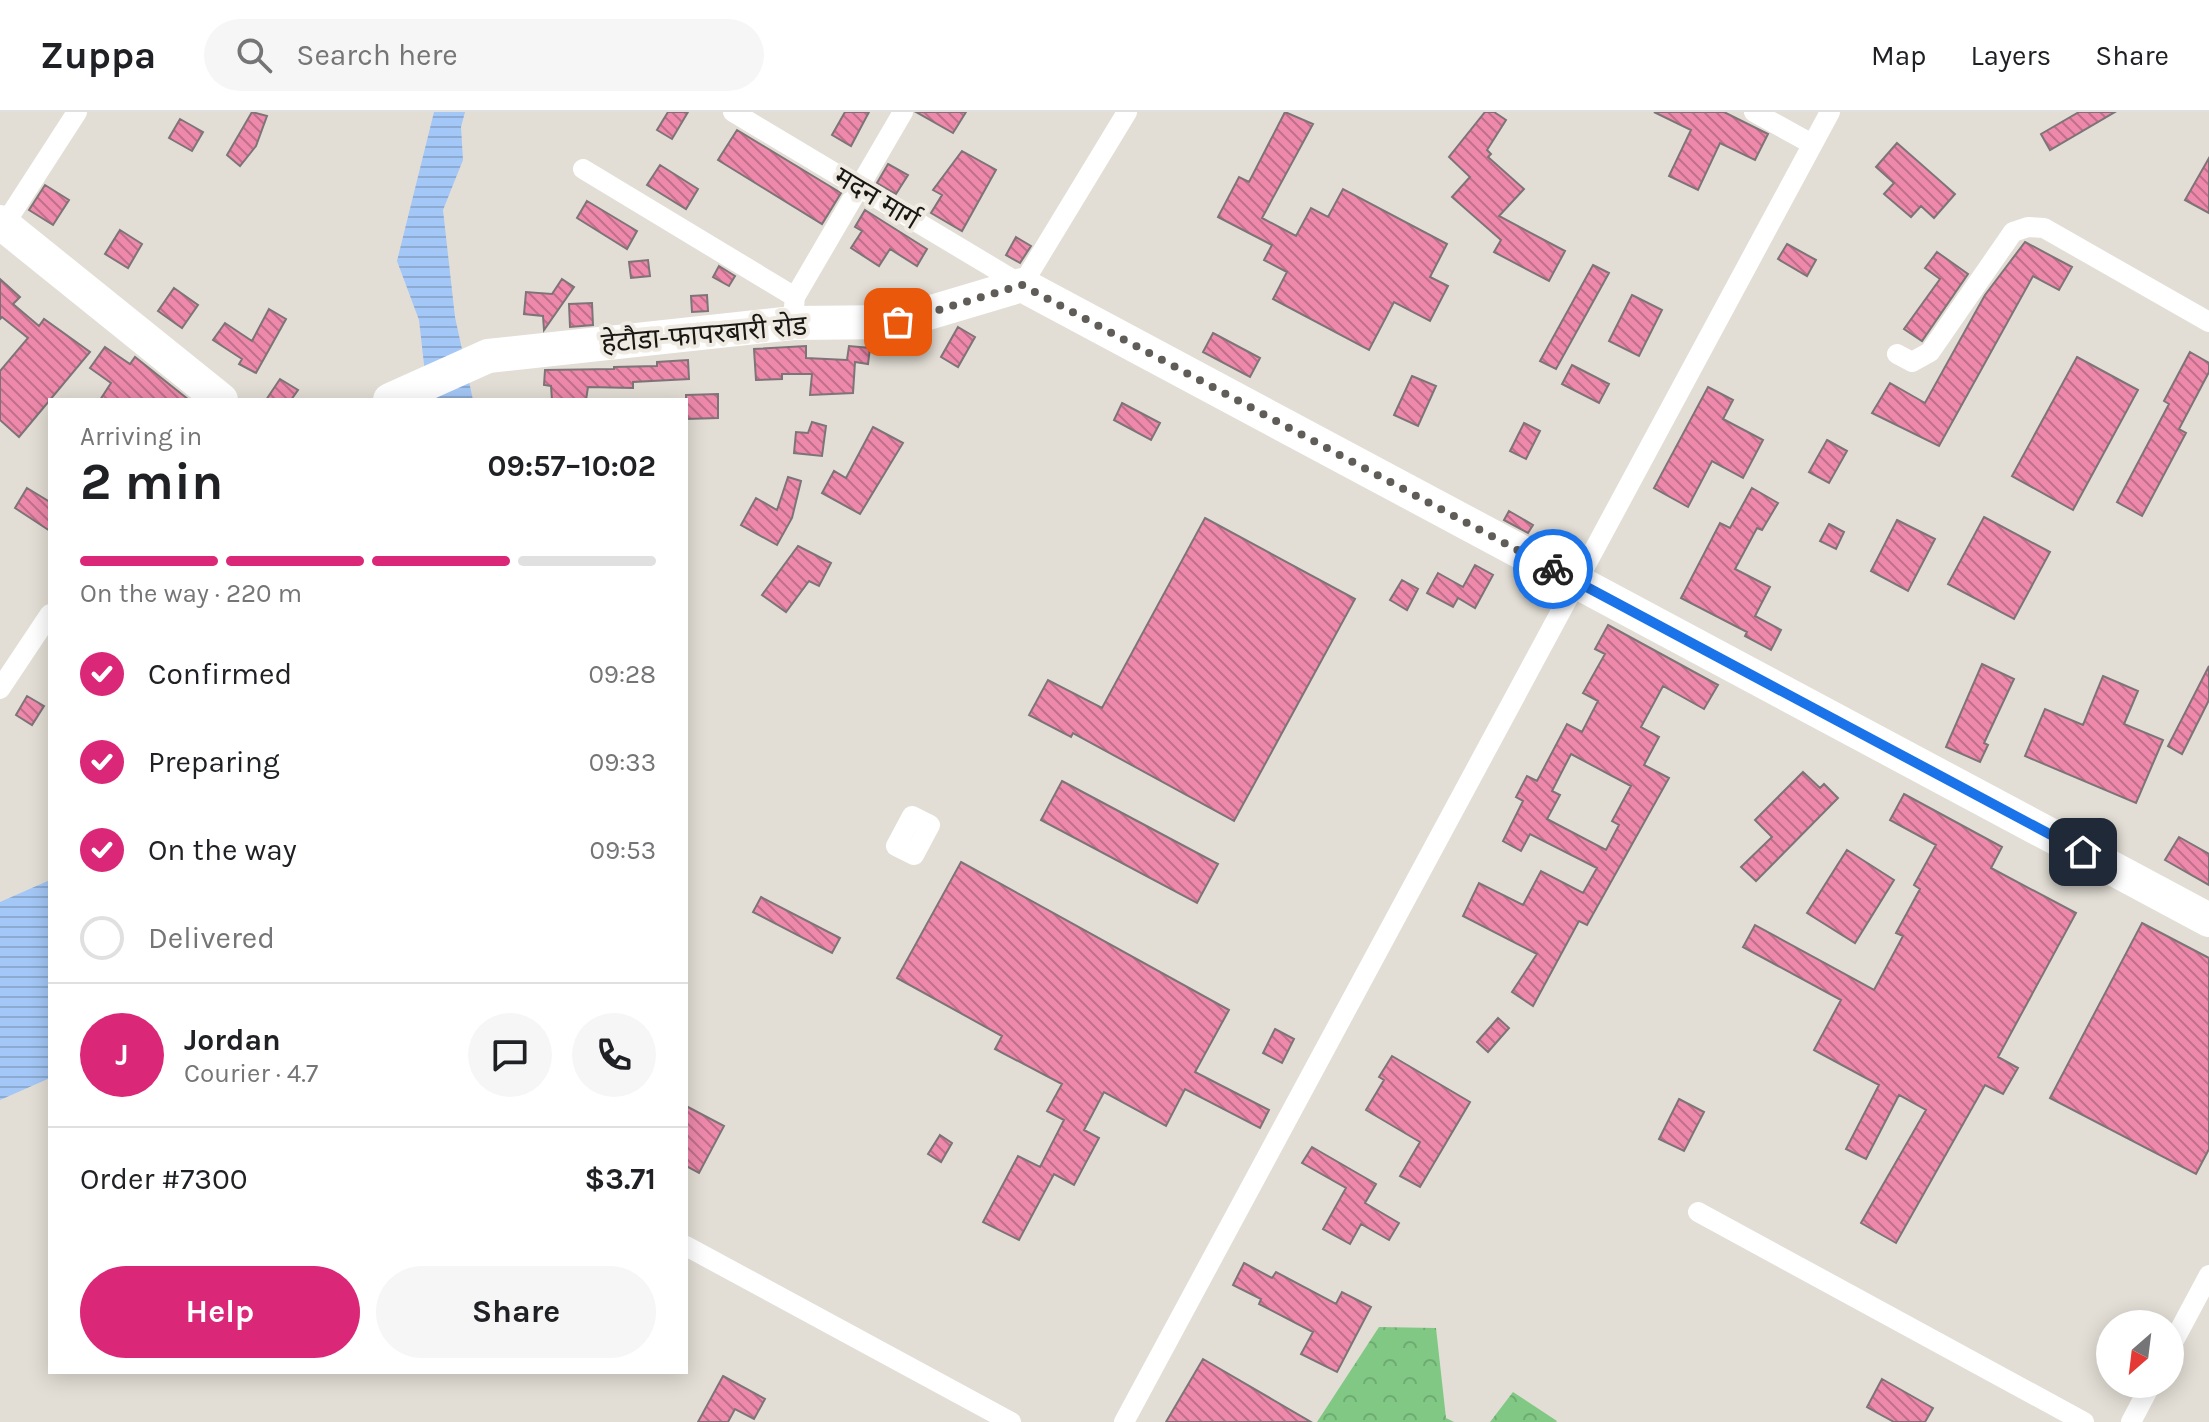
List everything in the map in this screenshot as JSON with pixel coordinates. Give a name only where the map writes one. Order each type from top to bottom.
[{"type":"highway","points":[[2,223],[205,396]]},
{"type":"highway","points":[[1022,285],[2209,920]]},
{"type":"highway","name":"हेटौडा-फापरबारी रोड","points":[[396,397],[488,356],[794,310],[898,322],[1022,285]]},
{"type":"street","points":[[2,223],[77,112]]},
{"type":"street","name":"मदन मार्ग","points":[[733,112],[1022,285]]},
{"type":"street","points":[[583,169],[794,310],[857,186],[903,112]]},
{"type":"street","points":[[1022,285],[1127,112]]},
{"type":"street","points":[[1754,112],[1812,144]]},
{"type":"street","points":[[1124,1422],[1830,112]]},
{"type":"street","points":[[1897,354],[1912,362],[1930,352],[2013,232],[2028,227],[2044,228],[2209,322]]},
{"type":"street","points":[[0,689],[48,617]]},
{"type":"street","points":[[1698,1212],[2084,1422]]},
{"type":"street","points":[[688,1247],[1011,1422]]},
{"type":"street","points":[[2184,1322],[2209,1275]]},
{"type":"street","points":[[2131,1422],[2144,1398]]},
{"type":"green space","points":[[1379,1327],[1436,1328],[1446,1418],[1454,1422],[1317,1422]]},
{"type":"green space","points":[[1513,1392],[1557,1421],[1490,1422]]},
{"type":"water","points":[[434,112],[465,112],[461,127],[463,160],[443,210],[455,317],[473,398],[428,398],[419,320],[397,261]]},
{"type":"water","points":[[48,881],[48,1079],[0,1100],[0,902]]},
{"type":"building","points":[[252,112],[267,116],[256,146],[240,166],[227,155]]},
{"type":"building","points":[[668,112],[688,112],[672,139],[657,130]]},
{"type":"building","points":[[845,112],[869,112],[851,146],[832,135]]},
{"type":"building","points":[[916,112],[966,112],[953,133]]},
{"type":"building","points":[[1285,112],[1313,124],[1262,218],[1296,236],[1311,208],[1328,217],[1343,189],[1447,244],[1430,277],[1448,286],[1430,321],[1394,302],[1369,350],[1273,299],[1287,272],[1264,260],[1272,245],[1218,217],[1239,177],[1249,182]]},
{"type":"building","points":[[1485,112],[1494,112],[1506,120],[1487,150],[1491,154],[1488,157],[1524,189],[1499,216],[1565,251],[1549,281],[1494,252],[1501,240],[1452,197],[1470,177],[1449,157]]},
{"type":"building","points":[[1654,112],[1724,112],[1768,134],[1755,160],[1720,143],[1698,190],[1669,176],[1691,130]]},
{"type":"building","points":[[2079,112],[2115,112],[2050,150],[2041,134]]},
{"type":"building","points":[[180,119],[203,132],[192,151],[169,138]]},
{"type":"building","points":[[737,130],[841,193],[822,224],[718,160]]},
{"type":"building","points":[[1897,143],[1955,194],[1934,218],[1921,206],[1911,217],[1884,194],[1894,183],[1876,167]]},
{"type":"building","points":[[962,151],[996,170],[962,231],[931,213],[942,195],[933,190]]},
{"type":"building","points":[[2209,158],[2209,213],[2185,200]]},
{"type":"building","points":[[888,164],[908,175],[896,194],[877,183]]},
{"type":"building","points":[[660,165],[698,189],[686,209],[647,185]]},
{"type":"building","points":[[45,185],[69,200],[53,225],[29,210]]},
{"type":"building","points":[[587,201],[637,231],[627,249],[577,218]]},
{"type":"building","points":[[865,210],[927,249],[917,266],[890,249],[879,266],[851,248],[862,231],[855,227]]},
{"type":"building","points":[[120,230],[142,244],[128,268],[105,254]]},
{"type":"building","points":[[1016,237],[1031,246],[1020,263],[1006,255]]},
{"type":"building","points":[[2025,242],[2072,267],[2059,290],[2033,276],[1939,446],[1872,413],[1890,383],[1925,403],[1985,295]]},
{"type":"building","points":[[1787,244],[1816,260],[1807,276],[1778,259]]},
{"type":"building","points":[[1937,252],[1968,274],[1922,341],[1904,329],[1940,279],[1925,268]]},
{"type":"building","points":[[648,260],[650,276],[631,278],[629,262]]},
{"type":"building","points":[[1593,265],[1609,273],[1556,369],[1540,361]]},
{"type":"building","points":[[719,266],[735,276],[729,286],[713,277]]},
{"type":"building","points":[[0,279],[20,297],[13,304],[39,326],[44,319],[90,352],[52,398],[48,398],[48,402],[19,437],[0,420],[0,371],[28,338],[2,317],[0,319]]},
{"type":"building","points":[[562,279],[574,287],[544,330],[543,316],[524,314],[526,292],[552,294]]},
{"type":"building","points":[[174,288],[198,305],[182,328],[158,311]]},
{"type":"building","points":[[707,295],[708,311],[692,312],[691,296]]},
{"type":"building","points":[[1632,295],[1662,310],[1639,356],[1609,341]]},
{"type":"building","points":[[592,303],[593,325],[570,327],[569,304]]},
{"type":"building","points":[[269,309],[286,319],[256,373],[239,364],[242,359],[213,340],[225,323],[252,341]]},
{"type":"building","points":[[958,327],[975,337],[958,367],[941,357]]},
{"type":"building","points":[[1213,333],[1260,358],[1250,377],[1203,352]]},
{"type":"building","points":[[806,346],[806,358],[847,360],[849,346],[870,348],[868,364],[855,362],[853,393],[810,395],[812,374],[782,374],[782,379],[756,380],[754,349]]},
{"type":"building","points":[[105,347],[130,364],[135,357],[186,398],[101,398],[111,383],[90,368]]},
{"type":"building","points":[[2190,352],[2209,363],[2209,372],[2179,429],[2186,433],[2142,516],[2117,502],[2169,404],[2164,401]]},
{"type":"building","points":[[2077,357],[2138,390],[2073,510],[2012,476]]},
{"type":"building","points":[[688,360],[689,379],[633,382],[633,388],[588,387],[586,398],[552,398],[551,386],[544,385],[545,370],[657,366],[657,362]]},
{"type":"building","points":[[1572,365],[1609,384],[1599,403],[1562,384]]},
{"type":"building","points":[[1412,376],[1436,386],[1418,426],[1394,415]]},
{"type":"building","points":[[280,379],[298,390],[292,398],[267,398]]},
{"type":"building","points":[[1708,387],[1733,400],[1723,419],[1763,440],[1743,478],[1712,461],[1688,507],[1654,488]]},
{"type":"building","points":[[718,394],[718,418],[688,419],[686,395]]},
{"type":"building","points":[[1122,403],[1160,423],[1151,440],[1114,420]]},
{"type":"building","points":[[812,422],[826,426],[822,456],[794,453],[796,432],[808,433]]},
{"type":"building","points":[[1524,423],[1540,431],[1526,459],[1510,451]]},
{"type":"building","points":[[873,427],[903,443],[860,514],[822,493],[834,471],[846,478]]},
{"type":"building","points":[[1827,440],[1847,451],[1829,483],[1809,472]]},
{"type":"building","points":[[788,477],[801,481],[792,518],[777,545],[741,525],[756,498],[777,510]]},
{"type":"building","points":[[27,488],[48,501],[48,530],[15,508]]},
{"type":"building","points":[[1752,488],[1778,503],[1762,530],[1757,528],[1735,569],[1770,587],[1755,616],[1781,630],[1771,650],[1745,636],[1747,632],[1681,598],[1720,523],[1730,528]]},
{"type":"building","points":[[1509,511],[1533,525],[1528,533],[1504,520]]},
{"type":"building","points":[[1984,517],[2050,552],[2014,619],[1948,584]]},
{"type":"building","points":[[1205,518],[1355,599],[1234,821],[1073,733],[1071,737],[1029,715],[1048,680],[1102,708]]},
{"type":"building","points":[[1897,520],[1935,539],[1908,591],[1871,571]]},
{"type":"building","points":[[1829,524],[1844,532],[1836,549],[1820,541]]},
{"type":"building","points":[[798,546],[831,563],[819,586],[809,581],[786,612],[762,595]]},
{"type":"building","points":[[1475,565],[1493,575],[1475,608],[1458,598],[1453,607],[1427,593],[1438,573],[1463,587]]},
{"type":"building","points":[[1402,580],[1418,589],[1407,610],[1390,600]]},
{"type":"building","points":[[1608,625],[1718,685],[1704,709],[1663,686],[1641,727],[1659,737],[1644,765],[1669,778],[1587,925],[1579,921],[1533,1006],[1512,992],[1537,954],[1463,916],[1479,883],[1523,905],[1541,871],[1583,893],[1597,868],[1530,834],[1521,851],[1503,841],[1523,801],[1516,797],[1527,776],[1537,781],[1567,724],[1582,732],[1598,701],[1583,693],[1605,654],[1595,649]],"holes":[[[1571,754],[1631,786],[1612,821],[1619,825],[1606,850],[1547,819],[1560,795],[1552,791]]]},
{"type":"building","points":[[1982,664],[2014,679],[1984,743],[1988,745],[1980,762],[1946,747]]},
{"type":"building","points":[[2209,666],[2209,700],[2182,754],[2168,746]]},
{"type":"building","points":[[2103,676],[2138,691],[2124,724],[2163,740],[2136,803],[2025,756],[2045,709],[2083,725]]},
{"type":"building","points":[[27,696],[44,706],[32,725],[16,715]]},
{"type":"building","points":[[1803,772],[1820,788],[1824,784],[1838,798],[1756,881],[1741,867],[1772,837],[1755,820]]},
{"type":"building","points":[[1062,781],[1218,864],[1197,903],[1041,820]]},
{"type":"building","points":[[1904,794],[2002,847],[1991,868],[2076,913],[1998,1057],[2018,1068],[2003,1094],[1985,1085],[1896,1243],[1861,1223],[1926,1110],[1899,1095],[1866,1159],[1846,1149],[1879,1085],[1814,1050],[1841,1000],[1743,947],[1755,925],[1874,990],[1903,936],[1896,933],[1920,889],[1914,885],[1936,845],[1890,820]]},
{"type":"building","points":[[2179,837],[2209,854],[2209,885],[2165,860]]},
{"type":"building","points":[[1847,850],[1894,880],[1855,943],[1807,913]]},
{"type":"building","points":[[961,862],[1229,1010],[1195,1072],[1269,1110],[1260,1128],[1185,1089],[1166,1126],[1104,1092],[1084,1130],[1099,1138],[1074,1185],[1054,1174],[1019,1240],[983,1222],[1018,1156],[1040,1167],[1064,1120],[1047,1111],[1062,1084],[995,1049],[1002,1036],[897,978]]},
{"type":"building","points":[[761,897],[840,938],[832,953],[753,912]]},
{"type":"building","points":[[2142,923],[2209,958],[2209,1149],[2196,1174],[2050,1098]]},
{"type":"building","points":[[1498,1018],[1509,1028],[1488,1052],[1477,1042]]},
{"type":"building","points":[[1275,1029],[1294,1039],[1282,1063],[1263,1053]]},
{"type":"building","points":[[1392,1056],[1470,1102],[1420,1187],[1400,1176],[1420,1142],[1366,1110],[1384,1080],[1379,1077]]},
{"type":"building","points":[[1679,1099],[1704,1112],[1684,1151],[1659,1139]]},
{"type":"building","points":[[688,1107],[724,1126],[699,1173],[688,1167]]},
{"type":"building","points":[[940,1135],[952,1143],[941,1162],[928,1154]]},
{"type":"building","points":[[1312,1147],[1376,1184],[1365,1203],[1399,1223],[1389,1240],[1361,1224],[1350,1244],[1323,1229],[1346,1188],[1302,1163]]},
{"type":"building","points":[[1244,1263],[1272,1278],[1276,1272],[1336,1304],[1342,1292],[1371,1307],[1337,1372],[1301,1354],[1313,1332],[1259,1304],[1261,1299],[1233,1285]]},
{"type":"building","points":[[1203,1359],[1311,1422],[1166,1422]]},
{"type":"building","points":[[723,1376],[765,1399],[754,1419],[735,1409],[728,1422],[698,1422]]},
{"type":"building","points":[[1882,1379],[1933,1408],[1925,1422],[1894,1422],[1867,1407]]},
{"type":"way so far","points":[[898,322],[1022,285],[1553,569]]},
{"type":"route","points":[[1553,569],[2083,852]]}]
